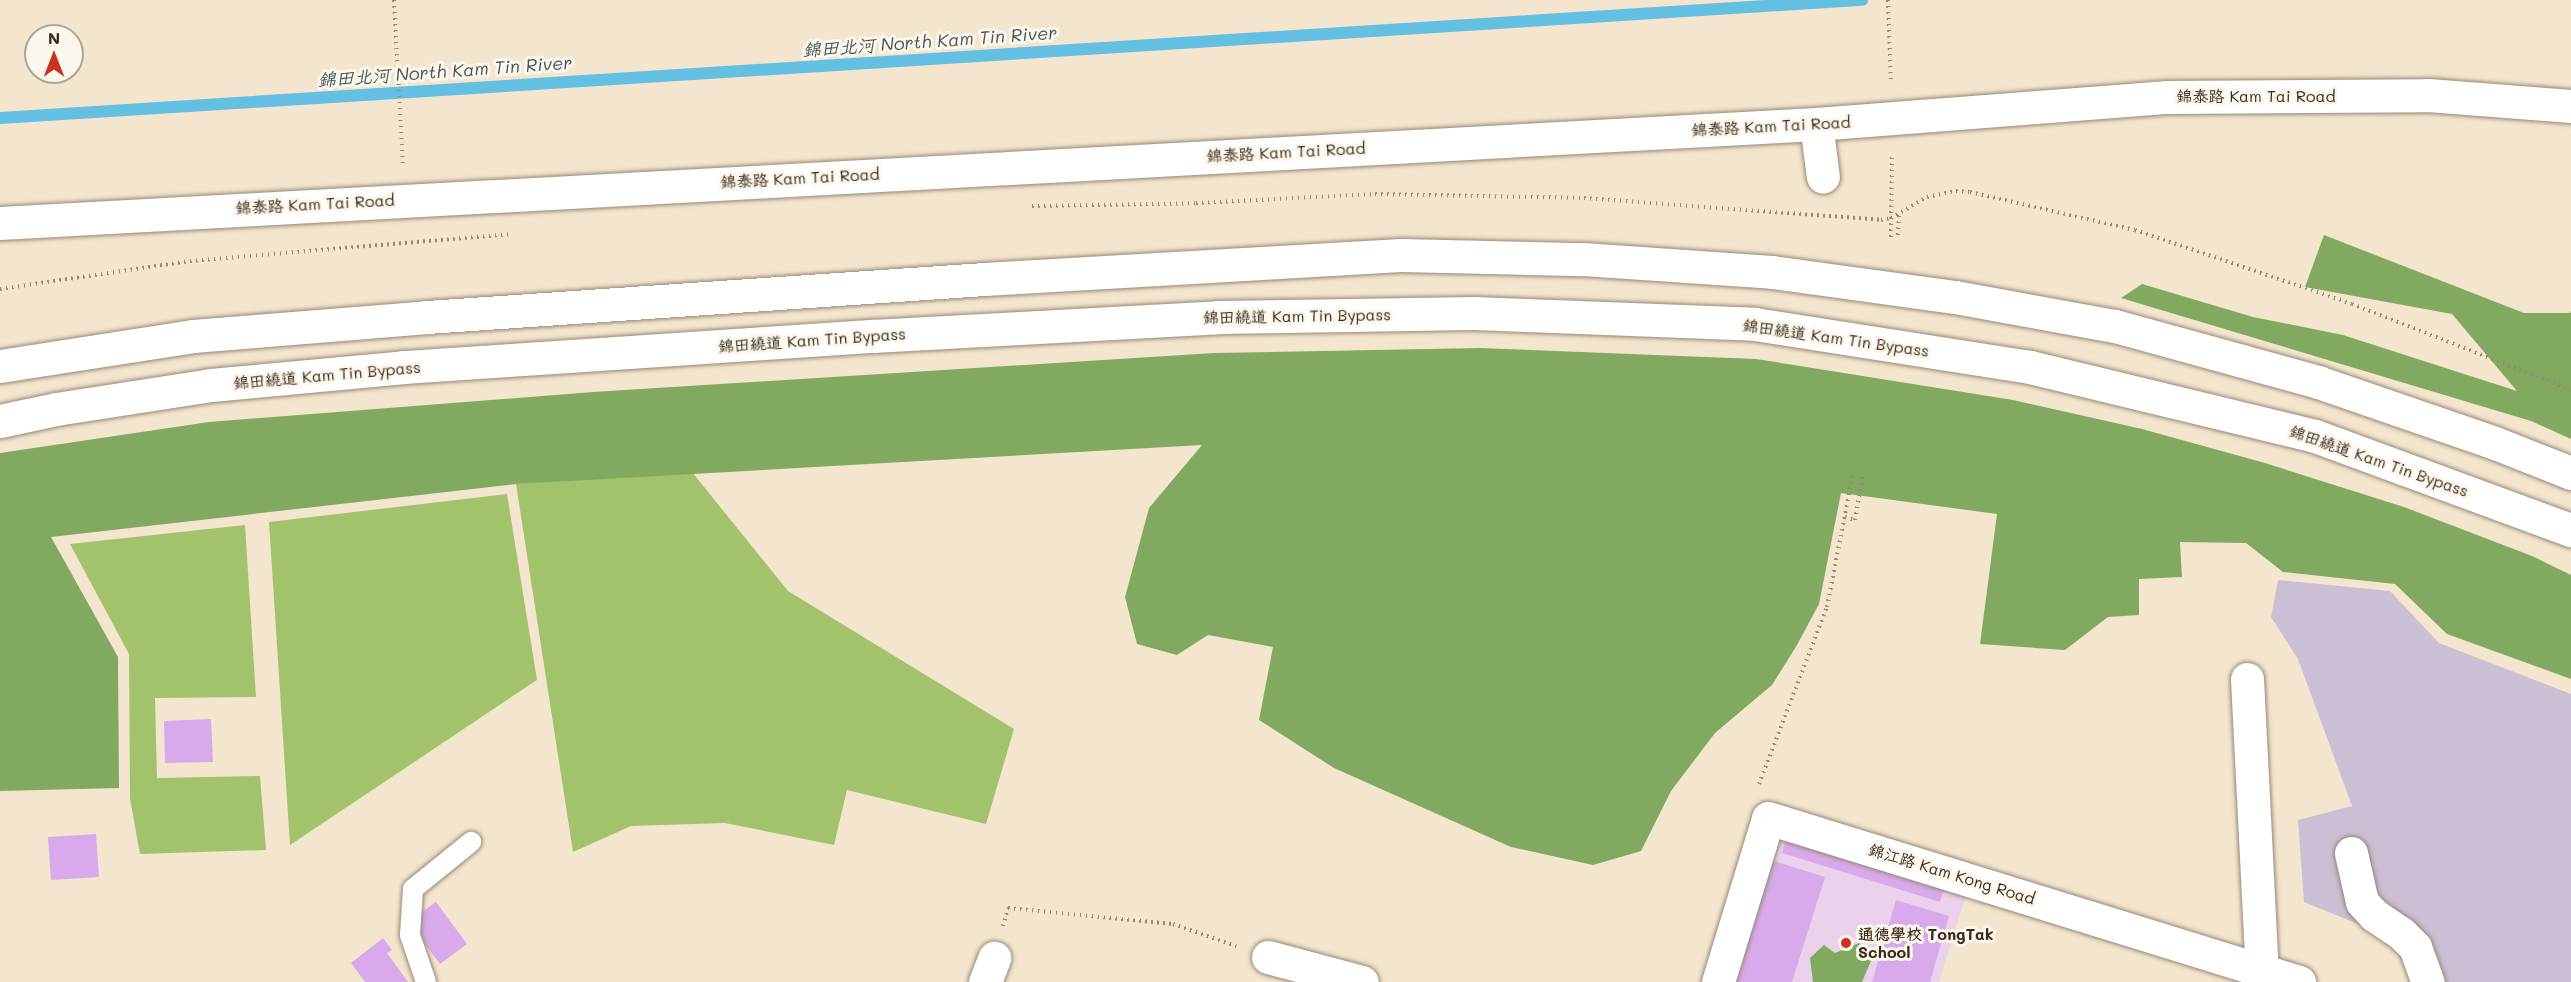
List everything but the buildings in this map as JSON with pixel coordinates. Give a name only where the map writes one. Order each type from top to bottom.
[{"type":"main road","name":"錦泰路 Kam Tai Road","points":[[0,223],[1816,124],[2168,97],[2428,95],[2571,106]]},
{"type":"main road","points":[[1816,124],[1823,177]]},
{"type":"main road","points":[[0,366],[193,336],[427,317],[949,281],[1400,255],[1583,259],[1772,272],[1955,297],[2115,326],[2318,382],[2495,443],[2571,473]]},
{"type":"main road","name":"錦田繞道 Kam Tin Bypass","points":[[0,421],[56,409],[223,384],[404,367],[872,336],[1218,317],[1474,313],[1755,324],[2030,367],[2315,436],[2571,530]]},
{"type":"main road","points":[[2247,678],[2262,971]]},
{"type":"main road","points":[[1718,982],[1768,818]]},
{"type":"main road","name":"錦江路 Kam Kong Road","points":[[1768,818],[2299,982]]},
{"type":"main road","points":[[2351,854],[2362,902],[2374,915],[2401,933],[2415,947],[2428,982]]},
{"type":"main road","points":[[1268,957],[1362,982]]},
{"type":"lane","points":[[426,982],[410,935],[413,889],[471,842]]},
{"type":"path","points":[[394,0],[404,170]]},
{"type":"path","points":[[1888,0],[1891,85]]},
{"type":"path","points":[[1891,237],[1892,118]]},
{"type":"path","points":[[1898,236],[1899,213]]},
{"type":"path","points":[[1768,818],[1749,810],[1827,607],[1853,473]]},
{"type":"path","points":[[1845,517],[1855,520],[1863,474]]},
{"type":"path","points":[[989,970],[1008,908],[1173,924],[1268,957]]},
{"type":"shaded area","points":[[2278,580],[2390,591],[2439,643],[2571,694],[2571,982],[2412,982],[2390,937],[2304,902],[2298,820],[2352,806],[2298,659],[2271,617]]},
{"type":"shaded area","name":"通德學校 TongTak School","points":[[1777,832],[1967,892],[1939,982],[1730,982]]},
{"type":"green space","points":[[2324,235],[2524,313],[2570,313],[2571,311],[2571,439],[2531,421],[2121,298],[2142,284],[2253,317],[2343,335],[2517,391],[2452,314],[2305,287]]},
{"type":"green space","points":[[1480,348],[1756,359],[2013,400],[2142,429],[2265,463],[2404,507],[2532,556],[2571,575],[2571,679],[2447,634],[2395,584],[2283,572],[2246,543],[2180,542],[2182,577],[2139,579],[2139,615],[2108,617],[2065,650],[1980,644],[1997,514],[1841,493],[1819,604],[1772,685],[1715,733],[1671,791],[1641,851],[1593,865],[1511,847],[1334,768],[1259,720],[1273,647],[1208,635],[1177,655],[1137,644],[1125,597],[1149,508],[1202,445],[516,484],[51,537],[118,657],[119,788],[0,791],[0,453],[209,422],[593,392],[1214,353]]},
{"type":"green space","points":[[692,472],[788,591],[1014,729],[986,824],[847,790],[834,845],[725,823],[631,826],[573,852],[516,484]]},
{"type":"green space","points":[[507,494],[537,680],[290,845],[269,522]]},
{"type":"green space","points":[[245,525],[256,697],[155,698],[157,778],[260,776],[266,850],[140,854],[130,799],[129,654],[70,544]]},
{"type":"green space","points":[[1859,943],[1873,956],[1862,982],[1813,982],[1810,958],[1824,945],[1835,953]]},
{"type":"waterway","name":"錦田北河 North Kam Tin River","points":[[0,118],[1862,0]]},
{"type":"place","name":"通德學校 TongTak School","points":[[1846,943]]}]
